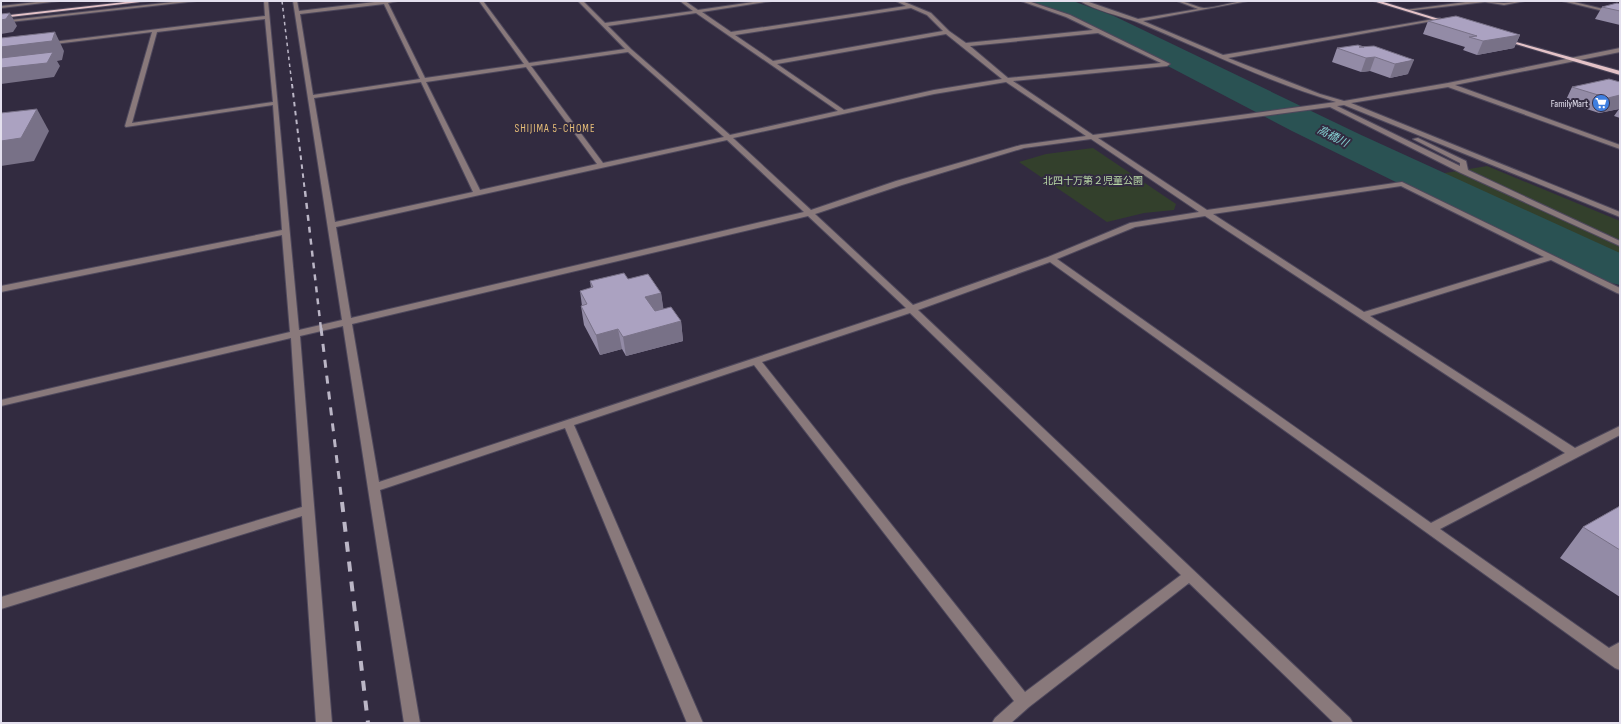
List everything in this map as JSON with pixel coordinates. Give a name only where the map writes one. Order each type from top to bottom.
[{"type":"main road","points":[[1,12],[105,1]]},
{"type":"main road","points":[[1,17],[147,1]]},
{"type":"main road","points":[[1375,1],[1459,25]]},
{"type":"main road","points":[[1496,36],[1620,73]]},
{"type":"street","points":[[1,7],[58,1]]},
{"type":"street","points":[[1,22],[195,1]]},
{"type":"street","points":[[266,1],[276,104],[278,158],[295,333],[324,723]]},
{"type":"street","points":[[295,1],[412,723]]},
{"type":"street","points":[[296,13],[396,1]]},
{"type":"street","points":[[481,1],[601,165]]},
{"type":"street","points":[[580,1],[629,50],[728,137],[912,309],[1345,723]]},
{"type":"street","points":[[682,1],[842,111]]},
{"type":"street","points":[[604,25],[770,1]]},
{"type":"street","points":[[898,1],[929,14],[947,32],[1007,80],[1206,213],[1574,453]]},
{"type":"street","points":[[332,225],[842,111],[934,92],[1007,80],[1167,64],[1068,16],[1023,1]]},
{"type":"street","points":[[1082,1],[1138,21],[1222,57],[1345,103],[1620,215]]},
{"type":"street","points":[[1179,1],[1204,9]]},
{"type":"street","points":[[1138,21],[1246,1]]},
{"type":"street","points":[[1407,10],[1484,1],[1504,4],[1523,1]]},
{"type":"street","points":[[1564,1],[1620,14]]},
{"type":"street","points":[[385,2],[477,192]]},
{"type":"street","points":[[730,34],[911,6]]},
{"type":"street","points":[[40,44],[267,17]]},
{"type":"street","points":[[1222,57],[1438,19]]},
{"type":"street","points":[[155,30],[128,126],[276,104]]},
{"type":"street","points":[[965,45],[1100,31]]},
{"type":"street","points":[[772,63],[947,32]]},
{"type":"street","points":[[311,97],[629,50]]},
{"type":"street","points":[[1,403],[346,321],[810,214],[899,183],[1023,146],[1331,106],[1448,85],[1620,50]]},
{"type":"street","points":[[1448,85],[1620,146]]},
{"type":"street","points":[[1331,106],[1464,171],[1620,244]]},
{"type":"street","points":[[373,488],[912,309],[1051,259],[1133,225],[1206,213],[1402,184],[1550,258],[1591,276],[1620,292]]},
{"type":"street","points":[[1,289],[286,232]]},
{"type":"street","points":[[1362,315],[1550,258]]},
{"type":"street","points":[[1051,259],[1430,529],[1616,656]]},
{"type":"street","points":[[756,361],[1024,702]]},
{"type":"street","points":[[568,423],[696,723]]},
{"type":"street","points":[[1430,529],[1620,430]]},
{"type":"street","points":[[1,603],[307,510]]},
{"type":"street","points":[[1000,723],[1024,702],[1190,575]]},
{"type":"green space","name":"北四十万第２児童公園","points":[[1093,148],[1176,204],[1174,210],[1144,213],[1107,222],[1019,162],[1046,154]]},
{"type":"green space","points":[[1487,166],[1620,221],[1620,262],[1585,249],[1433,175]]},
{"type":"building","points":[[1617,3],[1620,4],[1620,11],[1602,7]]},
{"type":"building","points":[[10,13],[6,19],[1,20],[1,14]]},
{"type":"building","points":[[1456,16],[1520,35],[1483,41],[1469,37],[1477,36],[1428,21]]},
{"type":"building","points":[[55,32],[52,41],[1,47],[1,38]]},
{"type":"building","points":[[1358,45],[1363,47],[1374,46],[1414,60],[1395,64],[1375,57],[1366,58],[1337,48]]},
{"type":"building","points":[[53,52],[47,63],[1,68],[1,58]]},
{"type":"building","points":[[1609,79],[1620,82],[1620,95],[1608,98],[1572,87]]},
{"type":"building","points":[[37,109],[21,138],[1,141],[1,113]]},
{"type":"building","points":[[624,273],[628,279],[648,274],[661,293],[645,297],[655,311],[671,307],[681,321],[623,337],[618,329],[596,335],[581,306],[587,304],[580,291],[593,287],[590,281]]},
{"type":"building","points":[[1620,506],[1620,550],[1583,527]]},
{"type":"waterway","name":"高橋川","points":[[1047,1],[1076,11],[1131,35],[1238,90],[1385,162],[1586,257],[1620,270]]},
{"type":"railway","points":[[282,1],[292,85]]},
{"type":"railway","points":[[292,84],[305,192]]},
{"type":"railway","points":[[305,191],[321,329]]},
{"type":"railway","points":[[321,328],[342,503]]},
{"type":"railway","points":[[342,502],[368,723]]},
{"type":"place","name":"FamilyMart","points":[[1601,103]]},
{"type":"district","name":"SHIJIMA 5-CHOME","points":[[555,128]]}]
